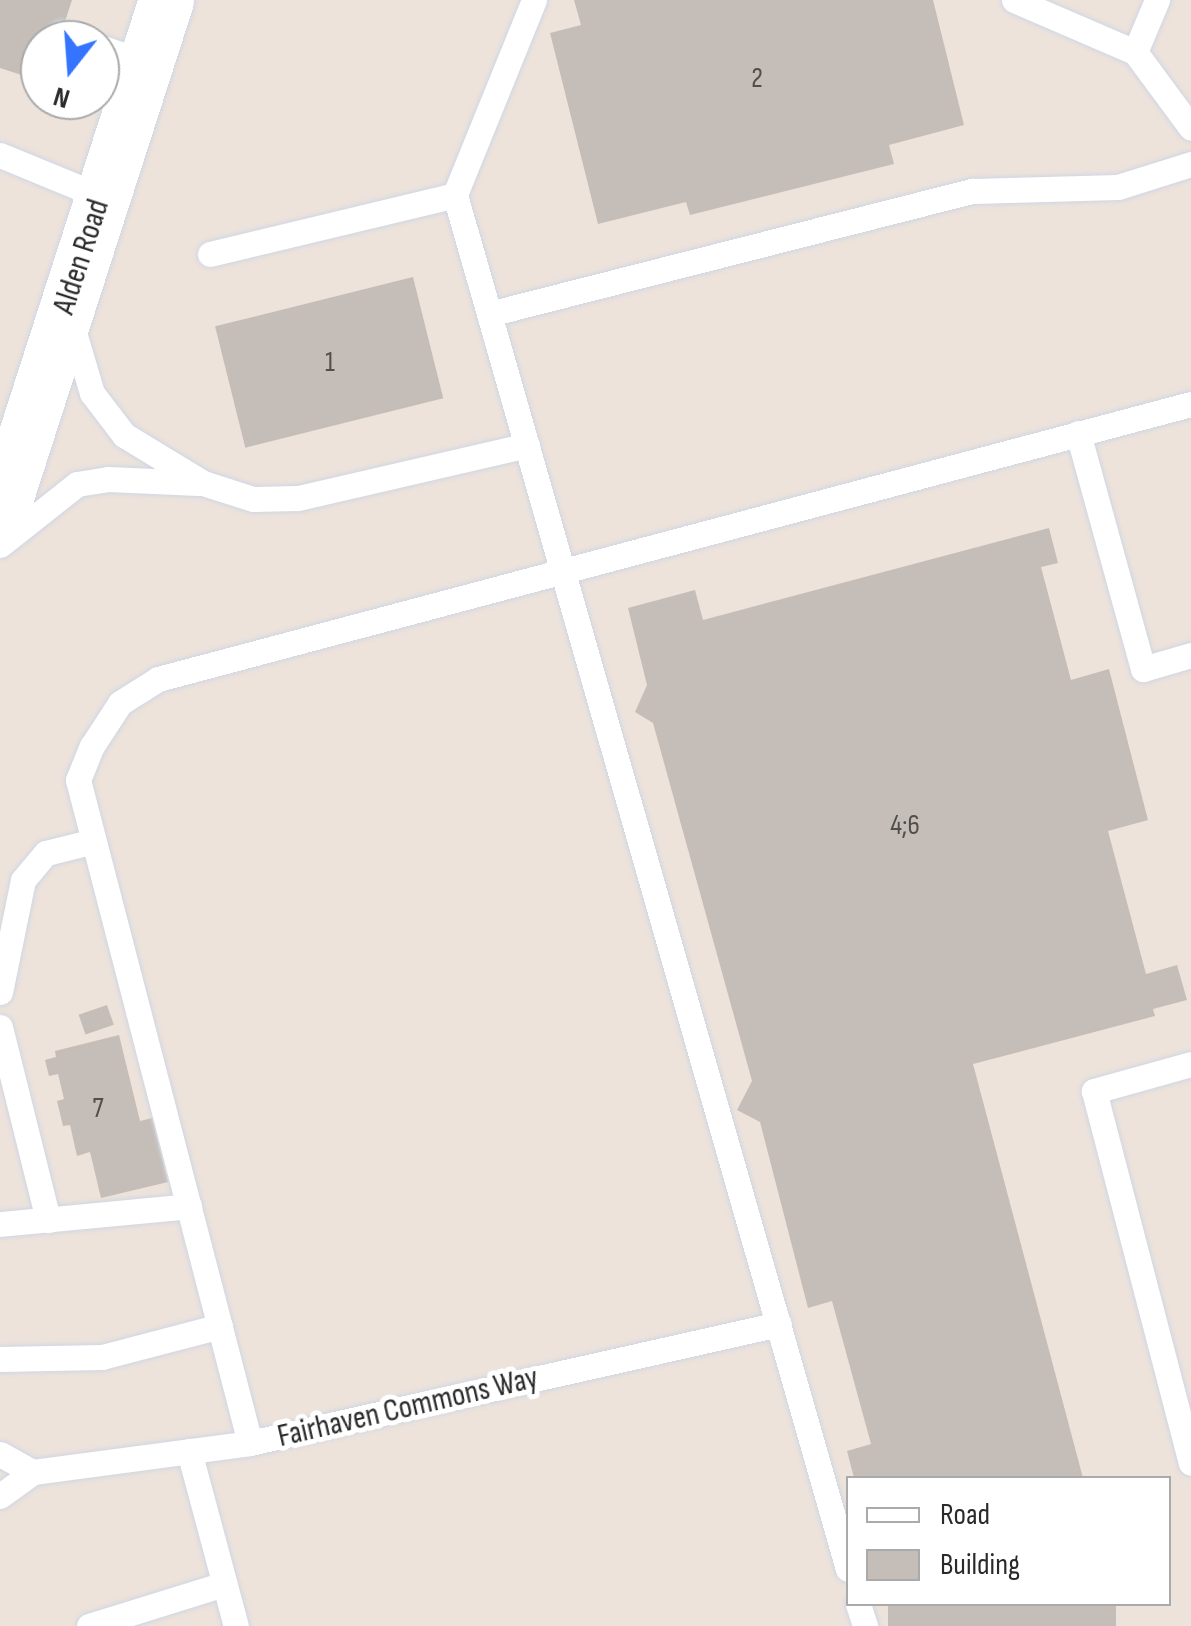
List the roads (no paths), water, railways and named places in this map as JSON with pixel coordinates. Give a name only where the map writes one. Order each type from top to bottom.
[{"type":"main road","name":"Alden Road","points":[[0,515],[102,197],[123,54],[166,0]]},
{"type":"lane","points":[[534,0],[455,195],[846,1562]]},
{"type":"lane","points":[[1014,0],[1136,52],[1191,128]]},
{"type":"lane","points":[[1136,52],[1157,0]]},
{"type":"lane","points":[[0,154],[102,197]]},
{"type":"lane","points":[[489,314],[972,191],[1118,187],[1191,164]]},
{"type":"lane","points":[[210,254],[455,195]]},
{"type":"lane","points":[[68,304],[78,354],[92,393],[124,435],[204,483],[253,499],[298,498],[527,445]]},
{"type":"lane","points":[[250,1443],[78,780],[92,746],[120,703],[158,679],[1191,404]]},
{"type":"lane","points":[[1078,434],[1143,668],[1191,655]]},
{"type":"lane","points":[[0,545],[76,484],[108,479],[204,483]]},
{"type":"lane","points":[[0,992],[23,880],[46,852],[94,841]]},
{"type":"lane","points":[[0,1027],[48,1220]]},
{"type":"lane","points":[[1191,1064],[1094,1091],[1191,1463]]},
{"type":"lane","points":[[0,1224],[188,1206]]},
{"type":"lane","name":"Fairhaven Commons Way","points":[[0,1496],[33,1472],[250,1443],[779,1324]]},
{"type":"lane","points":[[0,1359],[102,1358],[220,1326]]},
{"type":"lane","points":[[189,1451],[236,1626]]},
{"type":"lane","points":[[0,1454],[33,1472]]},
{"type":"lane","points":[[88,1626],[224,1584]]}]
